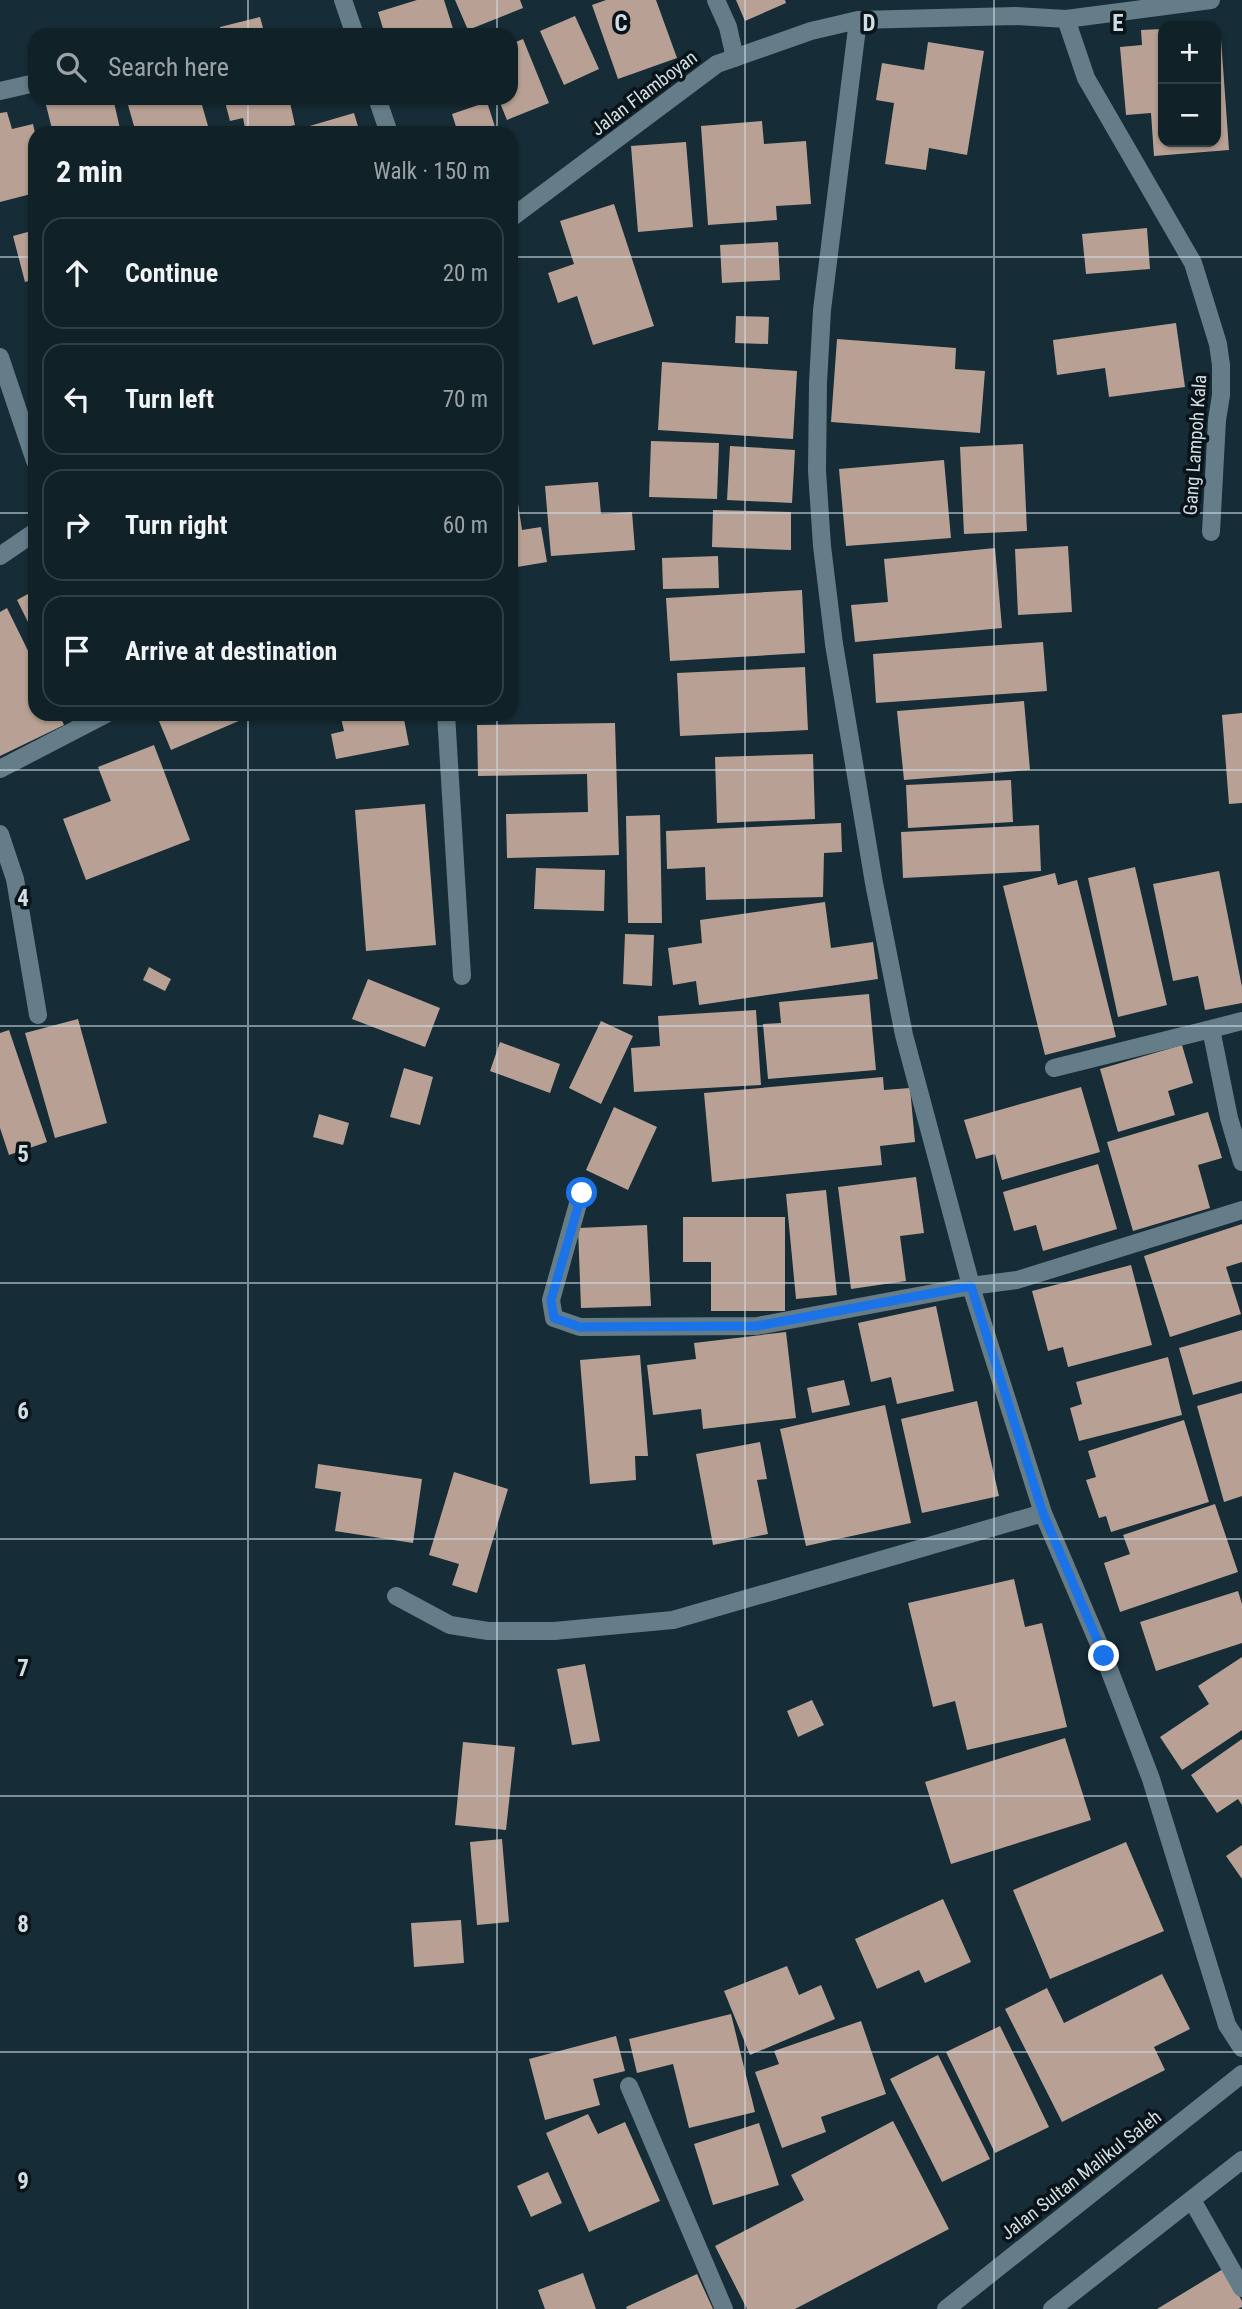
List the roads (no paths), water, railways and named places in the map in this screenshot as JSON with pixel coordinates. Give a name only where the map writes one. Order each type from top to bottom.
[{"type":"street","points":[[343,0],[353,28]]},
{"type":"street","points":[[716,0],[735,58]]},
{"type":"street","name":"Jalan Flamboyan","points":[[518,213],[717,64],[811,31],[858,20],[1015,8],[1066,19],[1211,0]]},
{"type":"street","name":"Gang Lampoh Kala","points":[[1066,19],[1086,79],[1193,264],[1218,344],[1221,395],[1210,532]]},
{"type":"street","points":[[858,20],[822,310],[817,471],[822,546],[834,644],[858,790],[904,1035],[971,1286],[1043,1513],[1104,1656],[1151,1779],[1227,2025],[1242,2048]]},
{"type":"street","points":[[0,90],[28,84]]},
{"type":"street","points":[[379,105],[387,126]]},
{"type":"street","points":[[0,356],[28,440]]},
{"type":"street","points":[[0,555],[28,537]]},
{"type":"street","points":[[0,769],[93,721]]},
{"type":"street","points":[[446,721],[462,976]]},
{"type":"street","points":[[0,834],[15,879],[38,1014]]},
{"type":"street","points":[[1054,1068],[1242,1021]]},
{"type":"street","points":[[1211,1029],[1229,1118],[1242,1162]]},
{"type":"street","points":[[582,1193],[551,1300],[554,1318],[580,1327],[757,1326],[971,1286],[1017,1280],[1242,1210]]},
{"type":"street","points":[[396,1596],[450,1625],[488,1631],[554,1631],[673,1620],[1043,1513]]},
{"type":"street","name":"Jalan Sultan Malikul Saleh","points":[[946,2309],[1242,2074]]},
{"type":"street","points":[[629,2085],[724,2309]]},
{"type":"street","points":[[1052,2309],[1242,2160]]},
{"type":"street","points":[[1192,2200],[1242,2288]]}]
